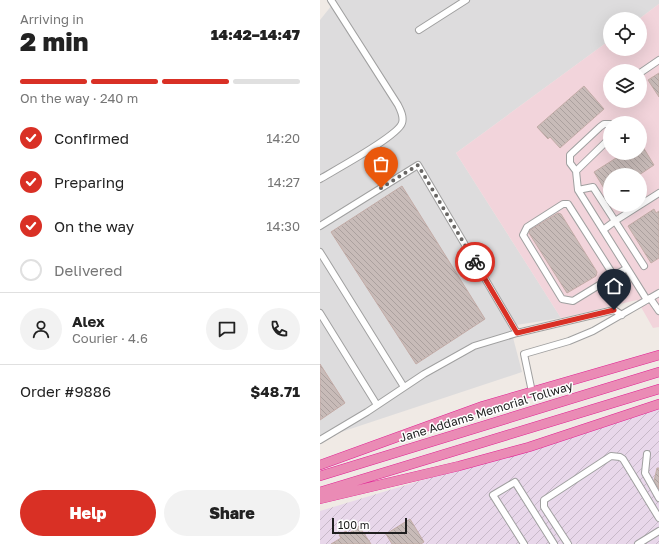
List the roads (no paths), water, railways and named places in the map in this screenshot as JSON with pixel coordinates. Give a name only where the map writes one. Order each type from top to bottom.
[{"type":"highway","points":[[320,466],[483,406],[659,355]]},
{"type":"highway","name":"Jane Addams Memorial Tollway","points":[[320,476],[659,372]]},
{"type":"highway","points":[[320,492],[659,389]]},
{"type":"highway","points":[[320,499],[459,466],[529,447],[659,404]]},
{"type":"street","points":[[320,179],[391,136],[402,125],[403,119],[398,105],[331,0]]},
{"type":"street","points":[[419,30],[466,0]]},
{"type":"street","points":[[647,68],[659,60]]},
{"type":"street","points":[[603,125],[570,155],[570,163],[576,171],[578,190],[627,268],[659,311]]},
{"type":"street","points":[[576,171],[603,145]]},
{"type":"street","points":[[320,226],[418,165],[517,333]]},
{"type":"street","points":[[578,190],[593,187],[644,266]]},
{"type":"street","points":[[603,230],[659,193]]},
{"type":"street","points":[[614,276],[568,204],[564,204],[527,227],[523,235],[562,299],[573,301],[614,276],[627,268]]},
{"type":"street","points":[[320,252],[404,387]]},
{"type":"street","points":[[532,392],[524,354],[569,341],[593,331],[659,293]]},
{"type":"street","points":[[320,440],[463,351],[487,341],[614,310],[622,314]]},
{"type":"street","points":[[320,313],[377,405]]},
{"type":"street","points":[[647,454],[645,473],[659,498]]},
{"type":"street","points":[[568,544],[544,507],[544,500],[611,456],[620,457],[623,459],[659,518]]},
{"type":"street","points":[[524,544],[493,495],[515,482],[554,544]]},
{"type":"street","points":[[638,544],[659,531]]}]
